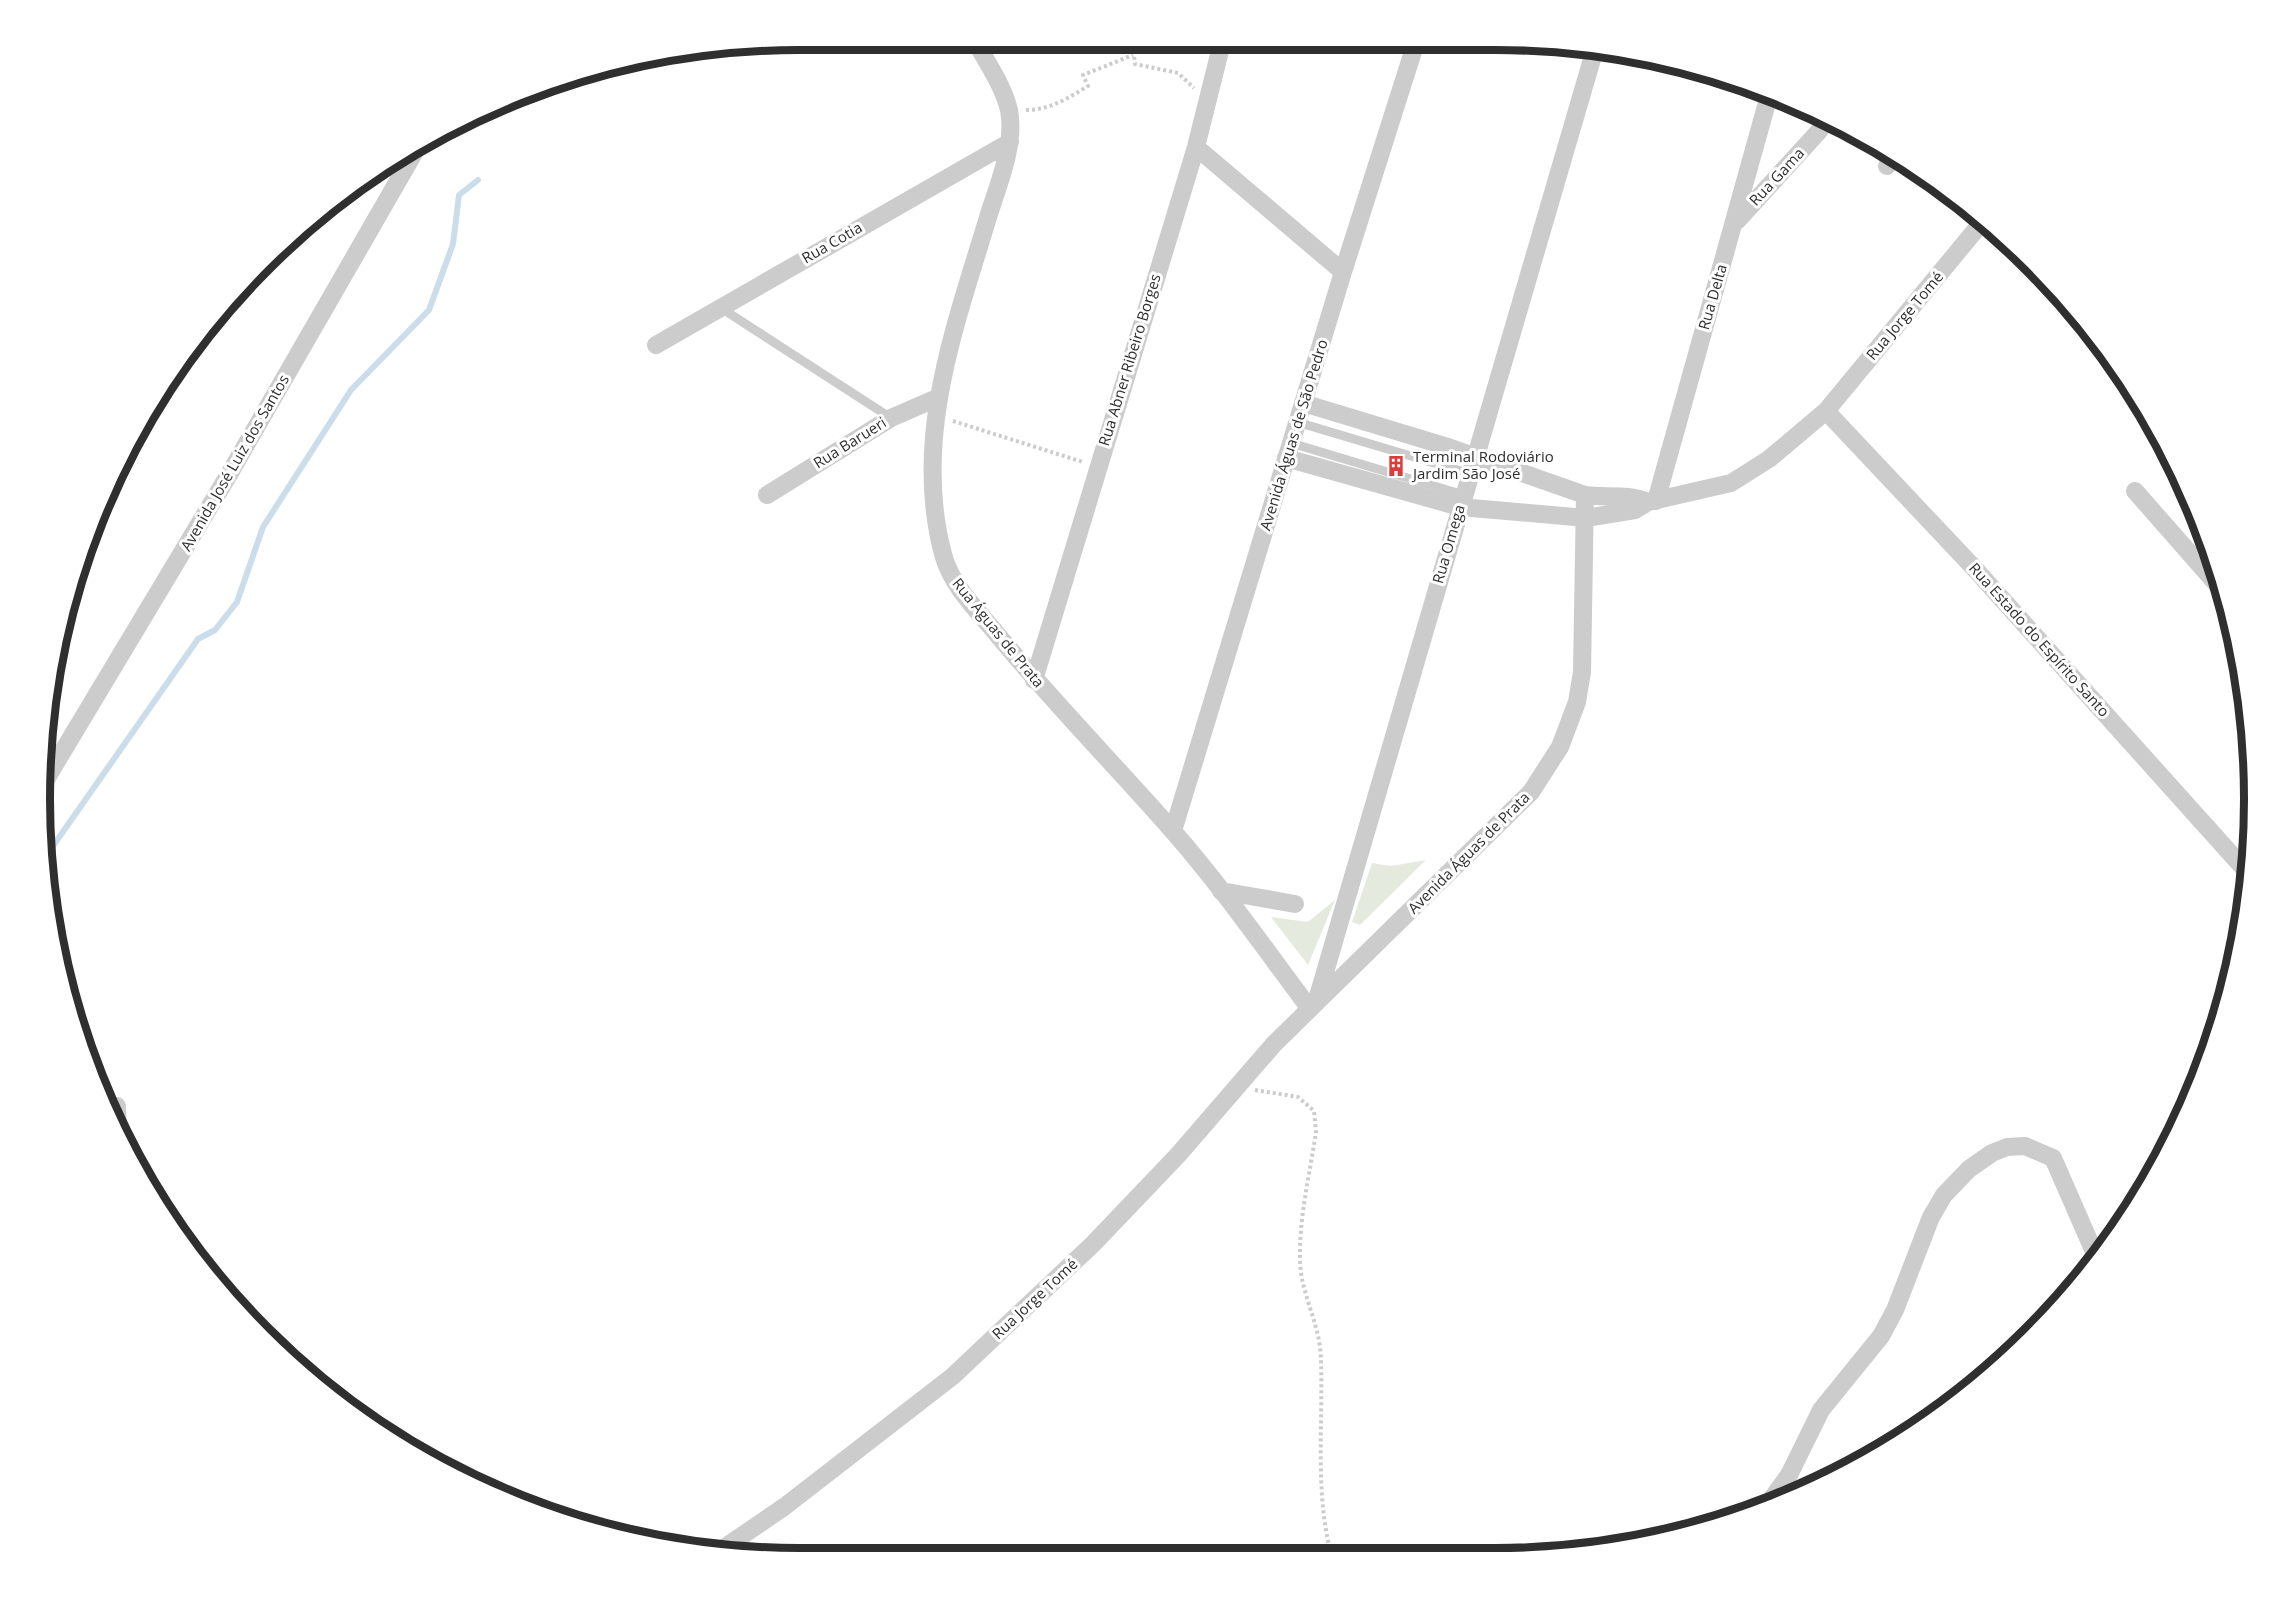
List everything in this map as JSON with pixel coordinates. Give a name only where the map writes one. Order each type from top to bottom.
[{"type":"street","name":"Rua Águas de Prata","points":[[980,50],[998,82],[1009,110],[1010,142],[960,310],[936,407],[931,468],[932,499],[943,557],[957,585],[1034,680],[1173,831],[1312,1007]]},
{"type":"street","name":"Rua Abner Ribeiro Borges","points":[[1034,680],[1196,147],[1220,50]]},
{"type":"street","name":"Avenida Águas de São Pedro","points":[[1173,831],[1343,272],[1414,50]]},
{"type":"street","name":"Rua Omega","points":[[1312,1007],[1474,466],[1593,56]]},
{"type":"street","name":"Rua Delta","points":[[1652,501],[1734,224],[1767,102]]},
{"type":"street","name":"Rua Gama","points":[[1734,224],[1820,130]]},
{"type":"street","name":"Rua Cotia","points":[[656,345],[1010,142]]},
{"type":"street","points":[[1196,147],[1343,272]]},
{"type":"street","name":"Avenida José Luiz dos Santos","points":[[51,772],[207,512],[412,158]]},
{"type":"street","name":"Rua Jorge Tomé","points":[[1826,411],[1978,227]]},
{"type":"street","points":[[1303,403],[1474,466],[1585,495],[1607,498],[1634,496],[1652,501]]},
{"type":"street","name":"Rua Barueri","points":[[767,495],[891,418],[936,407]]},
{"type":"street","points":[[1288,451],[1462,501],[1586,518],[1635,510],[1652,501],[1731,483],[1769,459],[1826,411]]},
{"type":"street","name":"Rua Estado do Espírito Santo","points":[[1826,411],[1975,569],[2240,864]]},
{"type":"street","points":[[2135,491],[2208,572]]},
{"type":"street","name":"Avenida Águas de Prata","points":[[1312,1007],[1531,792],[1560,747],[1577,702],[1581,672],[1585,495]]},
{"type":"street","points":[[1221,891],[1295,904]]},
{"type":"street","name":"Rua Jorge Tomé","points":[[729,1545],[784,1507],[953,1376],[1094,1244],[1178,1155],[1274,1044],[1312,1007]]},
{"type":"street","points":[[1775,1493],[1789,1475],[1821,1410],[1881,1336],[1895,1310],[1931,1217],[1944,1195],[1969,1169],[1992,1153],[2007,1147],[2025,1146],[2053,1158],[2093,1249]]},
{"type":"lane","points":[[719,307],[891,418]]},
{"type":"lane","points":[[1297,422],[1474,466]]},
{"type":"path","points":[[1133,50],[1135,64],[1172,71],[1183,76],[1206,102]]},
{"type":"path","points":[[1009,110],[1038,110],[1060,103],[1088,86],[1083,75],[1133,56]]},
{"type":"path","points":[[936,407],[1098,467]]},
{"type":"path","points":[[1237,1087],[1298,1097],[1314,1112],[1316,1132],[1300,1259],[1303,1286],[1317,1322],[1321,1359],[1322,1504],[1330,1548]]},
{"type":"shaded area","points":[[1426,860],[1360,925],[1352,922],[1372,863],[1391,866]]},
{"type":"shaded area","points":[[1335,900],[1308,965],[1271,917],[1308,922]]},
{"type":"waterway","points":[[51,849],[198,639],[215,630],[237,602],[263,527],[351,390],[429,310],[453,244],[459,195],[478,180]]},
{"type":"place","name":"Terminal Rodoviário Jardim São José","points":[[1396,466]]}]
